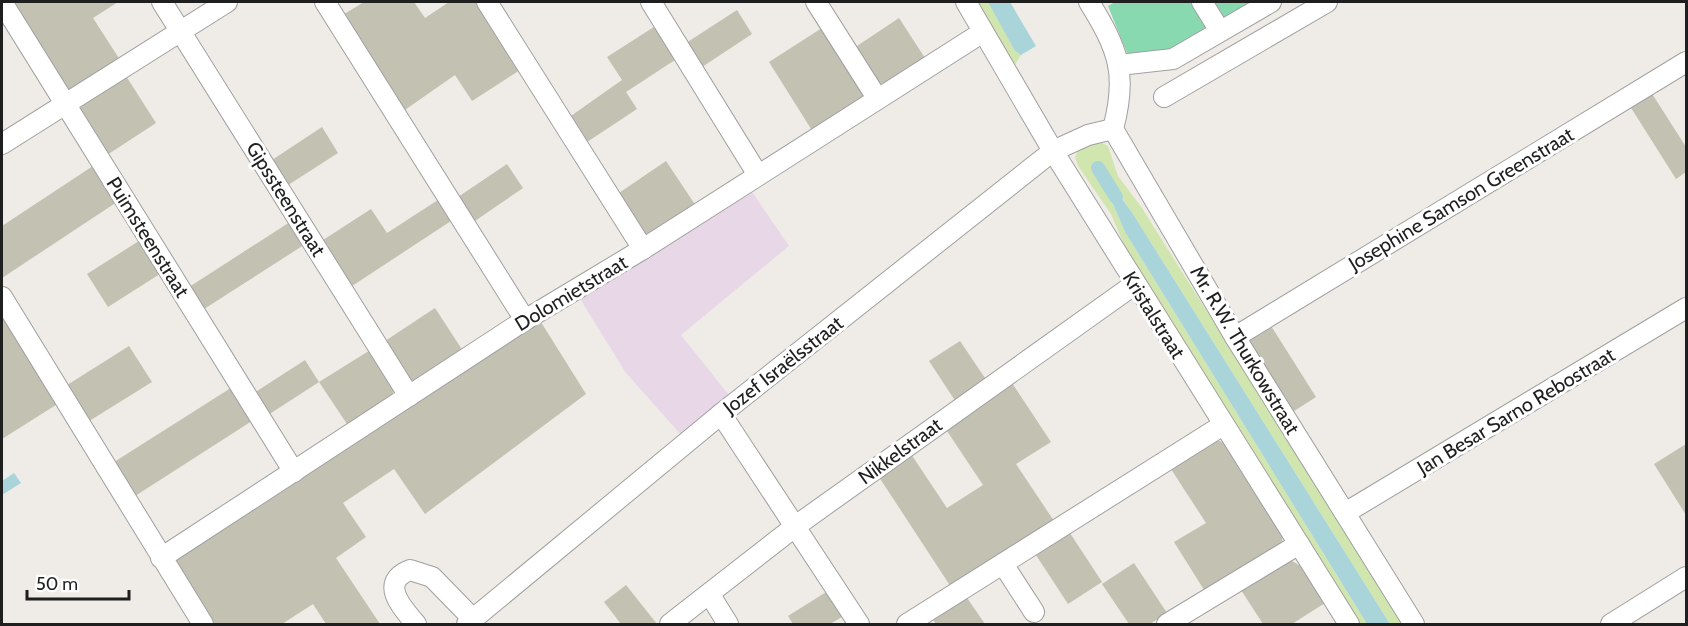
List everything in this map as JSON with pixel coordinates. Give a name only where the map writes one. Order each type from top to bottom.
[{"type":"street","name":"Puimsteenstraat","points":[[2,2],[294,472]]},
{"type":"street","name":"Gipssteenstraat","points":[[162,2],[409,396]]},
{"type":"street","points":[[2,144],[228,2]]},
{"type":"street","points":[[325,2],[525,320]]},
{"type":"street","points":[[487,2],[643,249]]},
{"type":"street","points":[[651,2],[758,175]]},
{"type":"street","points":[[816,2],[877,98]]},
{"type":"street","name":"Kristalstraat","points":[[966,2],[1053,151],[1349,624]]},
{"type":"street","points":[[1089,2],[1109,34],[1122,80],[1121,101],[1113,129]]},
{"type":"street","points":[[1202,2],[1220,32]]},
{"type":"street","points":[[1119,65],[1173,59],[1271,2]]},
{"type":"street","points":[[1164,97],[1327,2]]},
{"type":"street","name":"Dolomietstraat","points":[[161,558],[525,320],[643,249],[983,32]]},
{"type":"street","name":"Josephine Samson Greenstraat","points":[[1235,337],[1686,62]]},
{"type":"street","name":"Jozef Israëlsstraat","points":[[470,622],[721,414],[1053,151],[1088,135],[1113,129]]},
{"type":"street","name":"Mr. R.W. Thurkowstraat","points":[[1113,129],[1235,337],[1414,624]]},
{"type":"street","name":"Nikkelstraat","points":[[670,624],[797,525],[1135,284]]},
{"type":"street","points":[[2,297],[203,624]]},
{"type":"street","name":"Jan Besar Sarno Rebostraat","points":[[1345,513],[1686,308]]},
{"type":"street","points":[[721,414],[797,525],[859,624]]},
{"type":"street","points":[[907,624],[1223,425]]},
{"type":"street","points":[[1167,624],[1299,544]]},
{"type":"street","points":[[1004,564],[1034,612]]},
{"type":"street","points":[[416,624],[395,595],[393,586],[396,578],[410,570],[432,577],[470,622]]},
{"type":"street","points":[[1611,624],[1686,577]]},
{"type":"street","points":[[710,595],[728,624]]},
{"type":"shaded area","points":[[10,2],[118,2],[93,18],[122,63],[79,92],[68,89]]},
{"type":"shaded area","points":[[364,2],[414,2],[425,18],[449,2],[480,2],[523,68],[472,101],[455,75],[402,112],[341,16]]},
{"type":"shaded area","points":[[737,10],[752,34],[699,69],[683,45]]},
{"type":"shaded area","points":[[899,18],[925,58],[886,83],[874,84],[851,50]]},
{"type":"shaded area","points":[[657,25],[678,58],[626,92],[637,109],[584,144],[568,118],[622,80],[607,57]]},
{"type":"shaded area","points":[[825,26],[863,90],[864,97],[813,132],[769,62]]},
{"type":"shaded area","points":[[126,76],[156,123],[104,157],[80,109],[84,101]]},
{"type":"shaded area","points":[[1649,89],[1686,147],[1686,172],[1676,179],[1628,103]]},
{"type":"shaded area","points":[[322,127],[338,153],[285,187],[269,162]]},
{"type":"shaded area","points":[[666,161],[696,206],[650,235],[644,235],[616,195]]},
{"type":"shaded area","points":[[96,164],[120,200],[2,278],[2,226]]},
{"type":"shaded area","points":[[507,164],[523,188],[472,223],[455,199]]},
{"type":"shaded area","points":[[748,186],[789,246],[681,335],[732,399],[683,437],[626,373],[577,294]]},
{"type":"shaded area","points":[[441,198],[454,219],[349,288],[320,242],[371,209],[387,233]]},
{"type":"shaded area","points":[[293,220],[307,243],[201,311],[186,289]]},
{"type":"shaded area","points":[[142,239],[163,272],[108,307],[87,274]]},
{"type":"shaded area","points":[[435,308],[463,351],[419,381],[412,381],[404,377],[382,343]]},
{"type":"shaded area","points":[[2,312],[59,403],[2,439]]},
{"type":"shaded area","points":[[539,319],[586,394],[425,514],[394,469],[343,503],[366,537],[336,558],[380,624],[326,624],[313,604],[282,624],[215,624],[176,567],[175,559]]},
{"type":"shaded area","points":[[1268,321],[1316,397],[1291,413],[1248,339]]},
{"type":"shaded area","points":[[960,341],[987,381],[956,402],[929,361]]},
{"type":"shaded area","points":[[129,346],[152,382],[86,423],[64,387]]},
{"type":"shaded area","points":[[372,349],[393,380],[394,390],[390,400],[349,427],[319,382]]},
{"type":"shaded area","points":[[305,360],[319,382],[265,417],[251,395]]},
{"type":"shaded area","points":[[1012,383],[1051,442],[1016,464],[1054,521],[951,587],[879,477],[911,454],[947,508],[983,485],[945,428]]},
{"type":"shaded area","points":[[234,386],[255,419],[132,498],[111,464]]},
{"type":"shaded area","points":[[1212,441],[1220,441],[1227,445],[1283,532],[1278,549],[1206,593],[1174,542],[1206,523],[1169,466]]},
{"type":"shaded area","points":[[1686,444],[1686,515],[1654,464]]},
{"type":"shaded area","points":[[1068,530],[1102,582],[1068,604],[1034,552]]},
{"type":"shaded area","points":[[1287,561],[1292,561],[1304,568],[1325,603],[1292,624],[1263,624],[1241,590]]},
{"type":"shaded area","points":[[1134,563],[1167,613],[1150,624],[1129,624],[1102,584]]},
{"type":"shaded area","points":[[626,585],[657,624],[621,624],[604,602]]},
{"type":"shaded area","points":[[831,589],[847,614],[830,624],[793,624],[788,616]]},
{"type":"shaded area","points":[[965,595],[985,624],[936,624],[932,618]]},
{"type":"green space","points":[[973,2],[988,2],[992,7],[1015,51],[1021,55],[1014,66]]},
{"type":"green space","points":[[1115,2],[1259,2],[1197,39],[1165,50],[1127,53],[1108,6]]},
{"type":"green space","points":[[1098,141],[1108,146],[1118,176],[1142,208],[1403,624],[1390,624],[1133,214],[1110,181],[1104,183],[1125,232],[1367,624],[1357,624],[1125,247],[1111,214],[1078,166],[1075,157],[1080,147]]},
{"type":"water","points":[[988,2],[1010,2],[1036,46],[1021,55],[1015,51]]},
{"type":"water","points":[[1109,181],[1133,214],[1390,624],[1367,624],[1125,232],[1104,183]]},
{"type":"water","points":[[14,473],[21,483],[2,495],[2,481]]},
{"type":"waterway","points":[[1098,168],[1116,197]]}]
